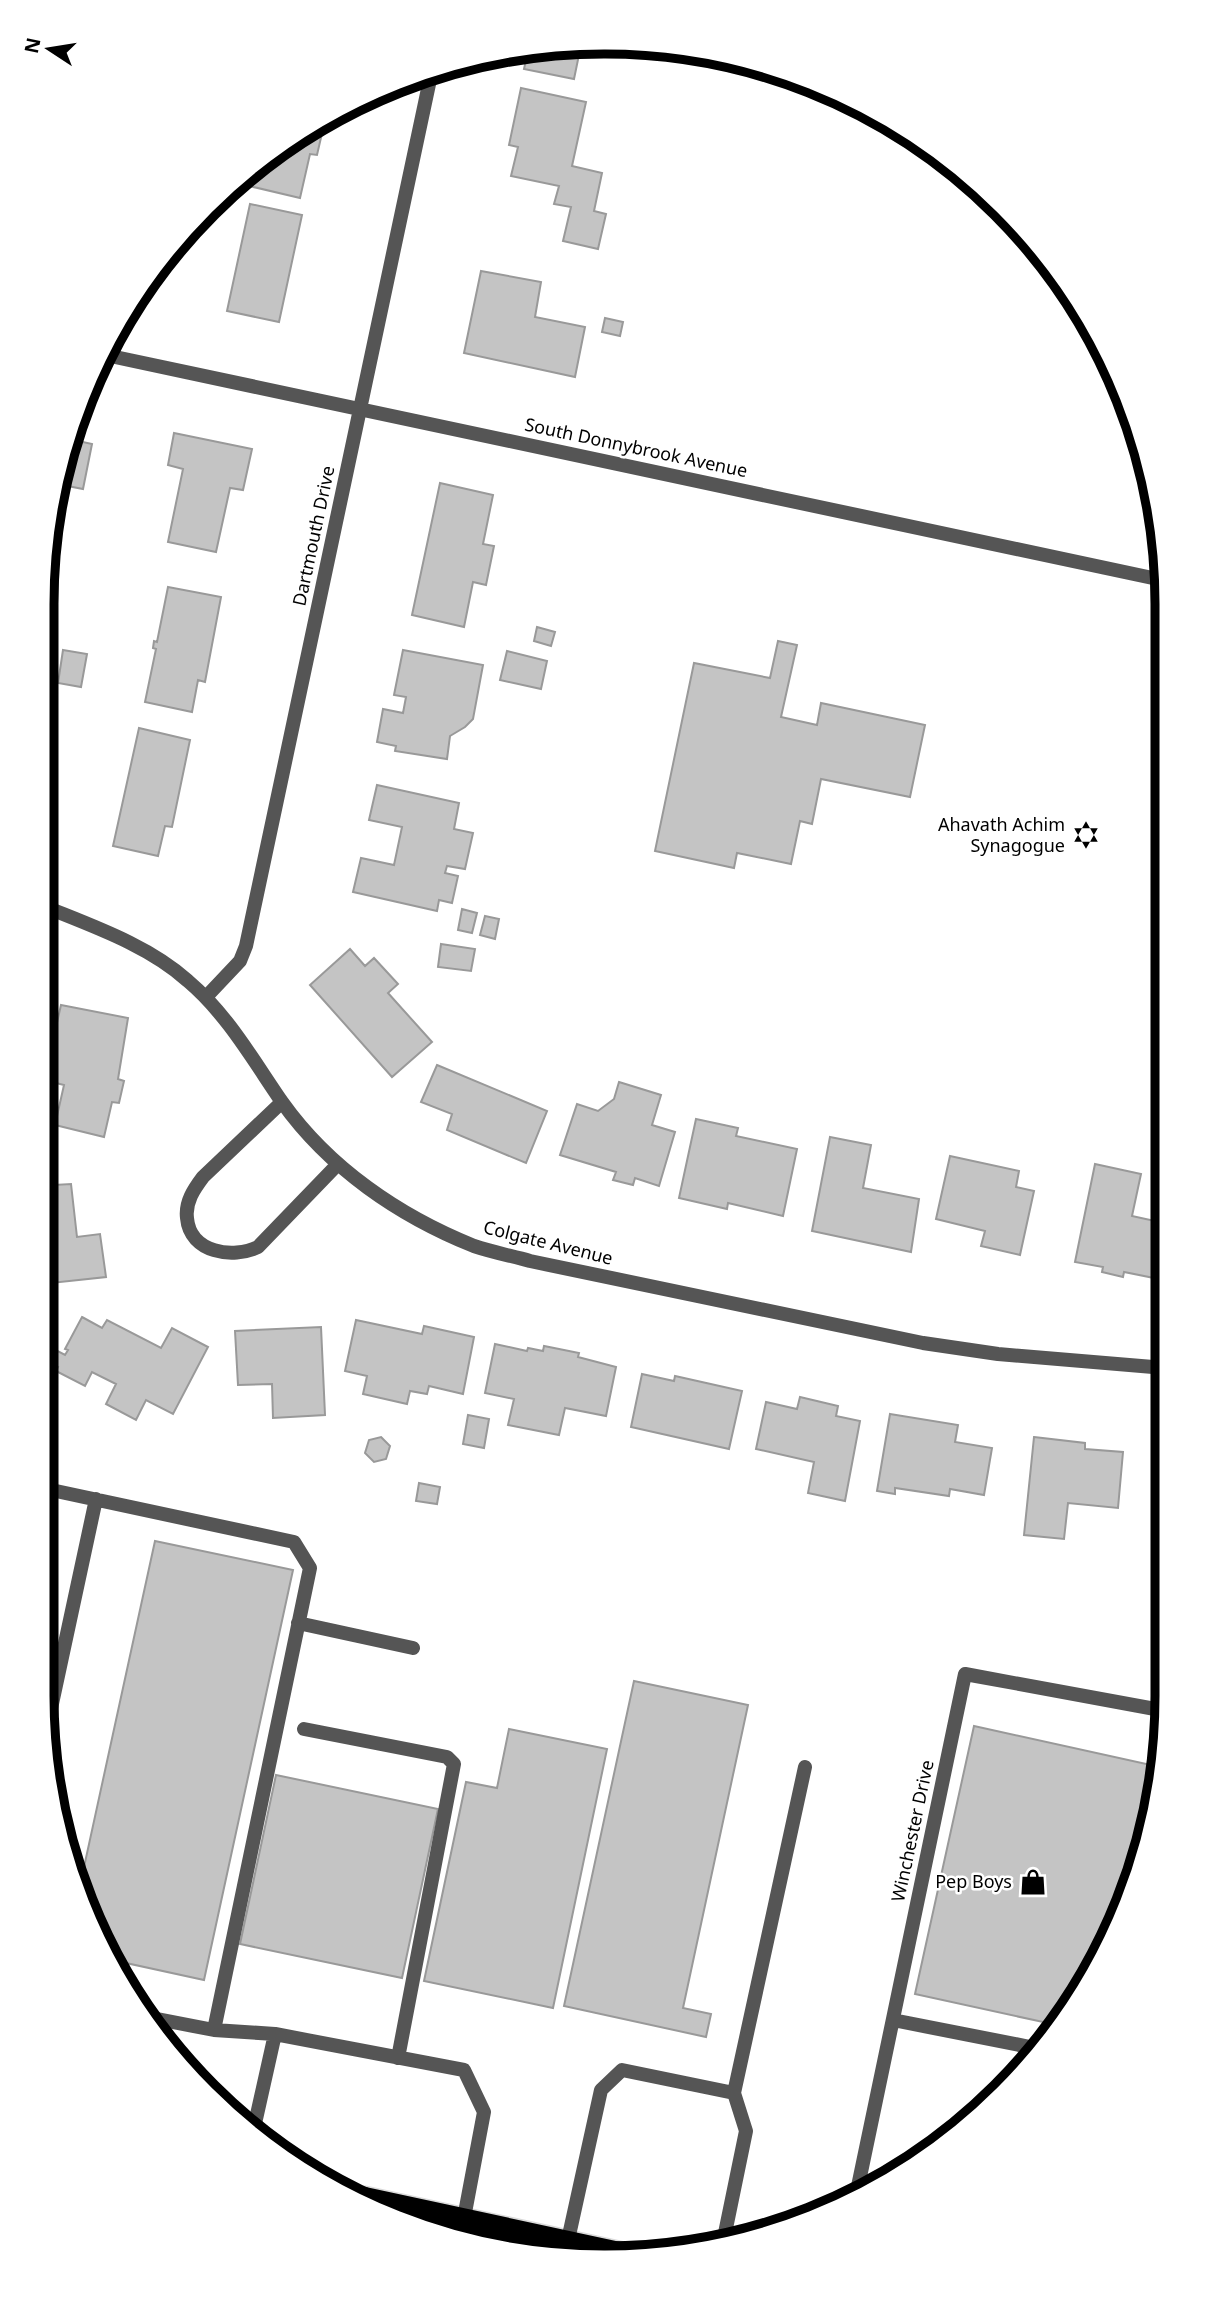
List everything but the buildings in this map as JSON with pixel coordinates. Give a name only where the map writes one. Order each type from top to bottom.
[{"type":"main road","points":[[413,2211],[464,2218],[566,2245]]},
{"type":"street","name":"Dartmouth Drive","points":[[205,997],[240,961],[246,946],[429,83]]},
{"type":"street","name":"South Donnybrook Avenue","points":[[113,357],[1154,578]]},
{"type":"street","name":"Colgate Avenue","points":[[54,910],[157,958],[186,979],[205,997],[237,1036],[306,1134],[338,1164],[388,1201],[477,1246],[530,1261],[923,1343],[998,1354],[1155,1367]]},
{"type":"street","points":[[282,1102],[203,1177],[194,1189],[188,1203],[187,1218],[189,1228],[197,1240],[207,1248],[219,1252],[246,1253],[258,1247],[338,1164]]},
{"type":"street","points":[[54,1490],[294,1542],[310,1568],[214,2030]]},
{"type":"street","points":[[54,1694],[96,1499]]},
{"type":"street","points":[[298,1623],[414,1648]]},
{"type":"street","name":"Winchester Drive","points":[[859,2183],[965,1674],[1155,1710]]},
{"type":"street","points":[[303,1729],[447,1757],[454,1764],[398,2058]]},
{"type":"street","points":[[724,2232],[747,2131],[734,2093],[805,1767]]},
{"type":"street","points":[[160,2020],[214,2030],[275,2034],[464,2070],[484,2112],[464,2218]]},
{"type":"street","points":[[893,2020],[1027,2047]]},
{"type":"street","points":[[256,2120],[275,2034]]},
{"type":"street","points":[[567,2245],[601,2090],[622,2070],[734,2093]]},
{"type":"place","name":"Ahavath Achim Synagogue","points":[[1086,835]]},
{"type":"place","name":"Pep Boys","points":[[1033,1882]]}]
